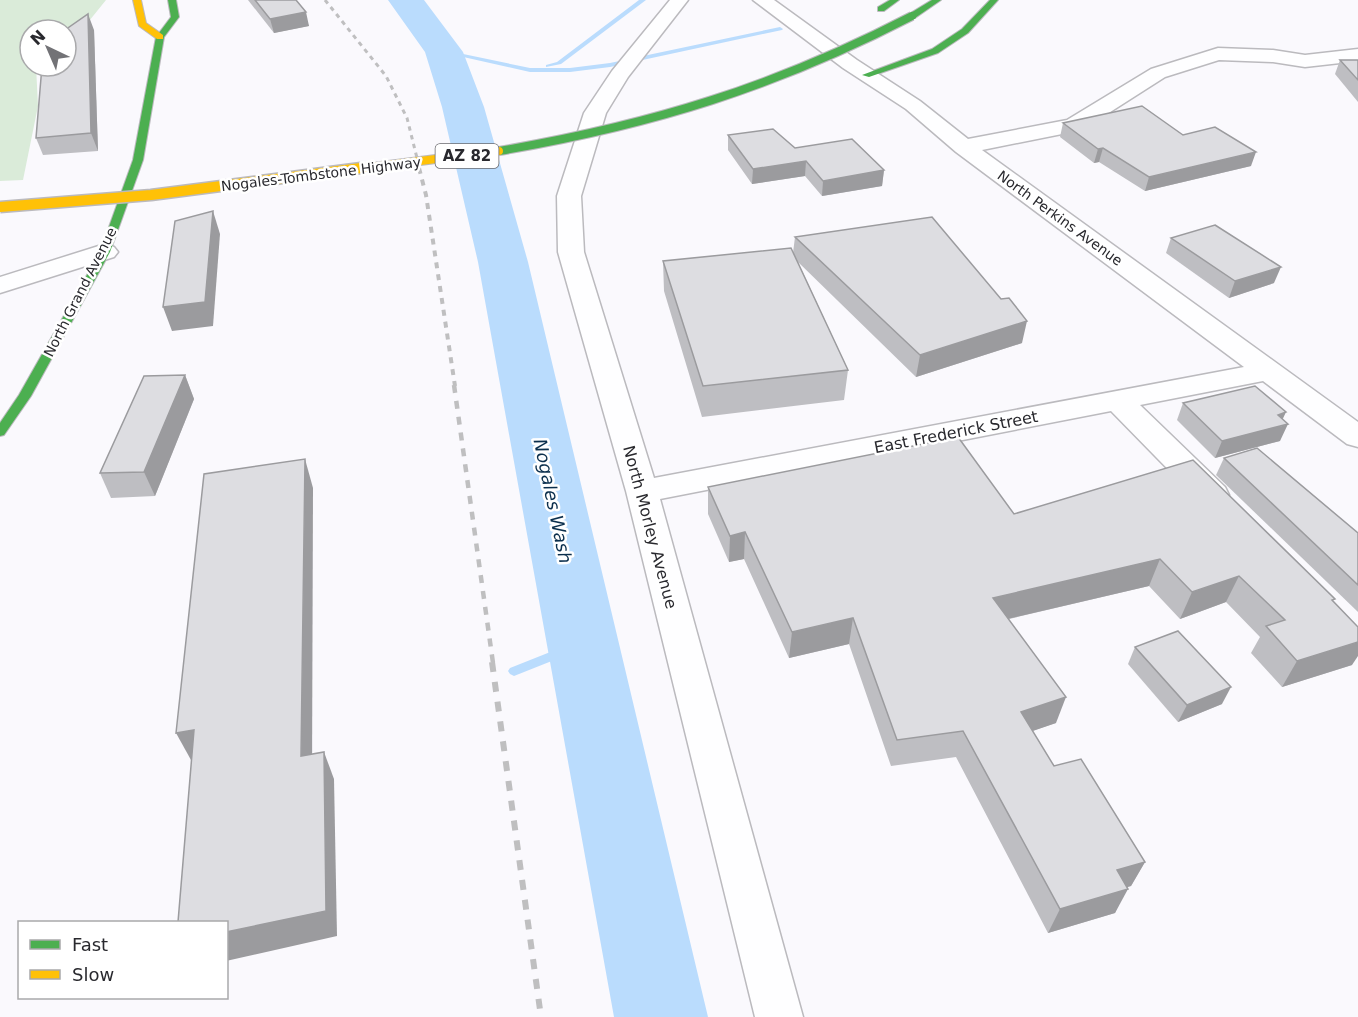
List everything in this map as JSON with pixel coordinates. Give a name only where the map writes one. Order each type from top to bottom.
[{"type":"main road","points":[[137,0],[142,24],[160,38]]},
{"type":"main road","name":"North Grand Avenue","points":[[0,432],[25,396],[105,252],[138,160],[160,38],[175,17],[172,0]]},
{"type":"main road","points":[[876,12],[895,0]]},
{"type":"main road","name":"Nogales-Tombstone Highway","points":[[0,207],[55,204],[449,159],[620,128],[723,100],[860,45],[937,0]]},
{"type":"main road","points":[[866,75],[935,51],[965,31],[994,0]]},
{"type":"main road","points":[[802,50],[832,37]]},
{"type":"main road","points":[[578,118],[609,111]]},
{"type":"main road","name":"Nogales-Tombstone Highway","points":[[253,168],[447,143]]},
{"type":"main road","points":[[117,179],[150,176]]},
{"type":"street","name":"North Morley Avenue","points":[[679,0],[629,62],[595,113],[569,196],[571,252],[642,491],[778,1017]]},
{"type":"street","name":"North Perkins Avenue","points":[[762,0],[866,75],[913,105],[964,147],[1358,437]]},
{"type":"street","points":[[964,147],[1074,125],[1158,73],[1218,54],[1273,56],[1305,61],[1358,56]]},
{"type":"street","points":[[0,285],[105,252]]},
{"type":"street","name":"East Frederick Street","points":[[642,491],[1269,372]]},
{"type":"street","points":[[1118,401],[1234,515]]},
{"type":"green space","points":[[0,0],[106,0],[85,26],[78,27],[78,18],[18,18],[18,78],[37,78],[38,106],[23,180],[0,181]]},
{"type":"building","points":[[255,0],[296,0],[306,12],[270,19]]},
{"type":"building","points":[[88,14],[91,133],[36,138],[41,78],[78,78],[78,21]]},
{"type":"building","points":[[1340,60],[1358,60],[1358,80]]},
{"type":"building","points":[[1142,106],[1183,135],[1215,127],[1256,152],[1149,177],[1103,148],[1098,149],[1063,123]]},
{"type":"building","points":[[773,129],[795,148],[852,139],[884,170],[823,181],[806,161],[753,169],[728,135]]},
{"type":"building","points":[[213,211],[205,302],[163,307],[175,221]]},
{"type":"building","points":[[932,217],[1001,299],[1009,298],[1027,321],[920,355],[795,237]]},
{"type":"building","points":[[1215,225],[1281,267],[1235,281],[1171,238]]},
{"type":"building","points":[[791,248],[848,370],[703,386],[663,261]]},
{"type":"building","points":[[185,375],[144,472],[100,473],[144,376]]},
{"type":"building","points":[[1255,386],[1286,412],[1278,415],[1288,424],[1222,441],[1183,403]]},
{"type":"building","points":[[958,437],[1014,514],[1193,460],[1335,599],[1332,600],[1358,627],[1358,642],[1297,661],[1266,626],[1285,620],[1239,576],[1192,592],[1160,559],[993,598],[1066,697],[1021,712],[1054,766],[1081,759],[1145,862],[1117,870],[1128,889],[1060,909],[963,731],[897,740],[853,618],[792,632],[745,532],[730,536],[708,487]]},
{"type":"building","points":[[1257,448],[1358,533],[1358,585],[1224,458]]},
{"type":"building","points":[[305,459],[301,756],[324,752],[326,911],[228,932],[228,921],[178,921],[194,730],[176,733],[204,474]]},
{"type":"building","points":[[1178,631],[1231,687],[1187,705],[1135,647]]},
{"type":"waterway","name":"Nogales Wash","points":[[406,0],[444,52],[463,107],[503,262],[661,1017]]},
{"type":"waterway","points":[[548,66],[559,63],[643,0]]},
{"type":"waterway","points":[[444,52],[530,70],[570,70],[610,65],[780,29]]},
{"type":"waterway","points":[[514,671],[583,644]]},
{"type":"railway","points":[[325,0],[386,76],[407,118],[420,170]]},
{"type":"railway","points":[[419,168],[426,195],[455,386]]},
{"type":"railway","points":[[454,385],[493,663]]},
{"type":"railway","points":[[492,662],[541,1017]]},
{"type":"traffic: fast","points":[[0,432],[25,396],[105,252],[138,160],[160,37],[175,17],[172,0]]},
{"type":"traffic: fast","points":[[881,9],[895,0]]},
{"type":"traffic: fast","points":[[912,16],[937,0]]},
{"type":"traffic: fast","points":[[866,75],[935,51],[965,31],[994,0]]},
{"type":"traffic: fast","points":[[499,151],[608,130],[712,102],[813,64],[863,42],[912,16]]},
{"type":"traffic: slow","points":[[137,0],[142,24],[160,37]]},
{"type":"traffic: slow","points":[[0,207],[151,195],[499,151]]}]
